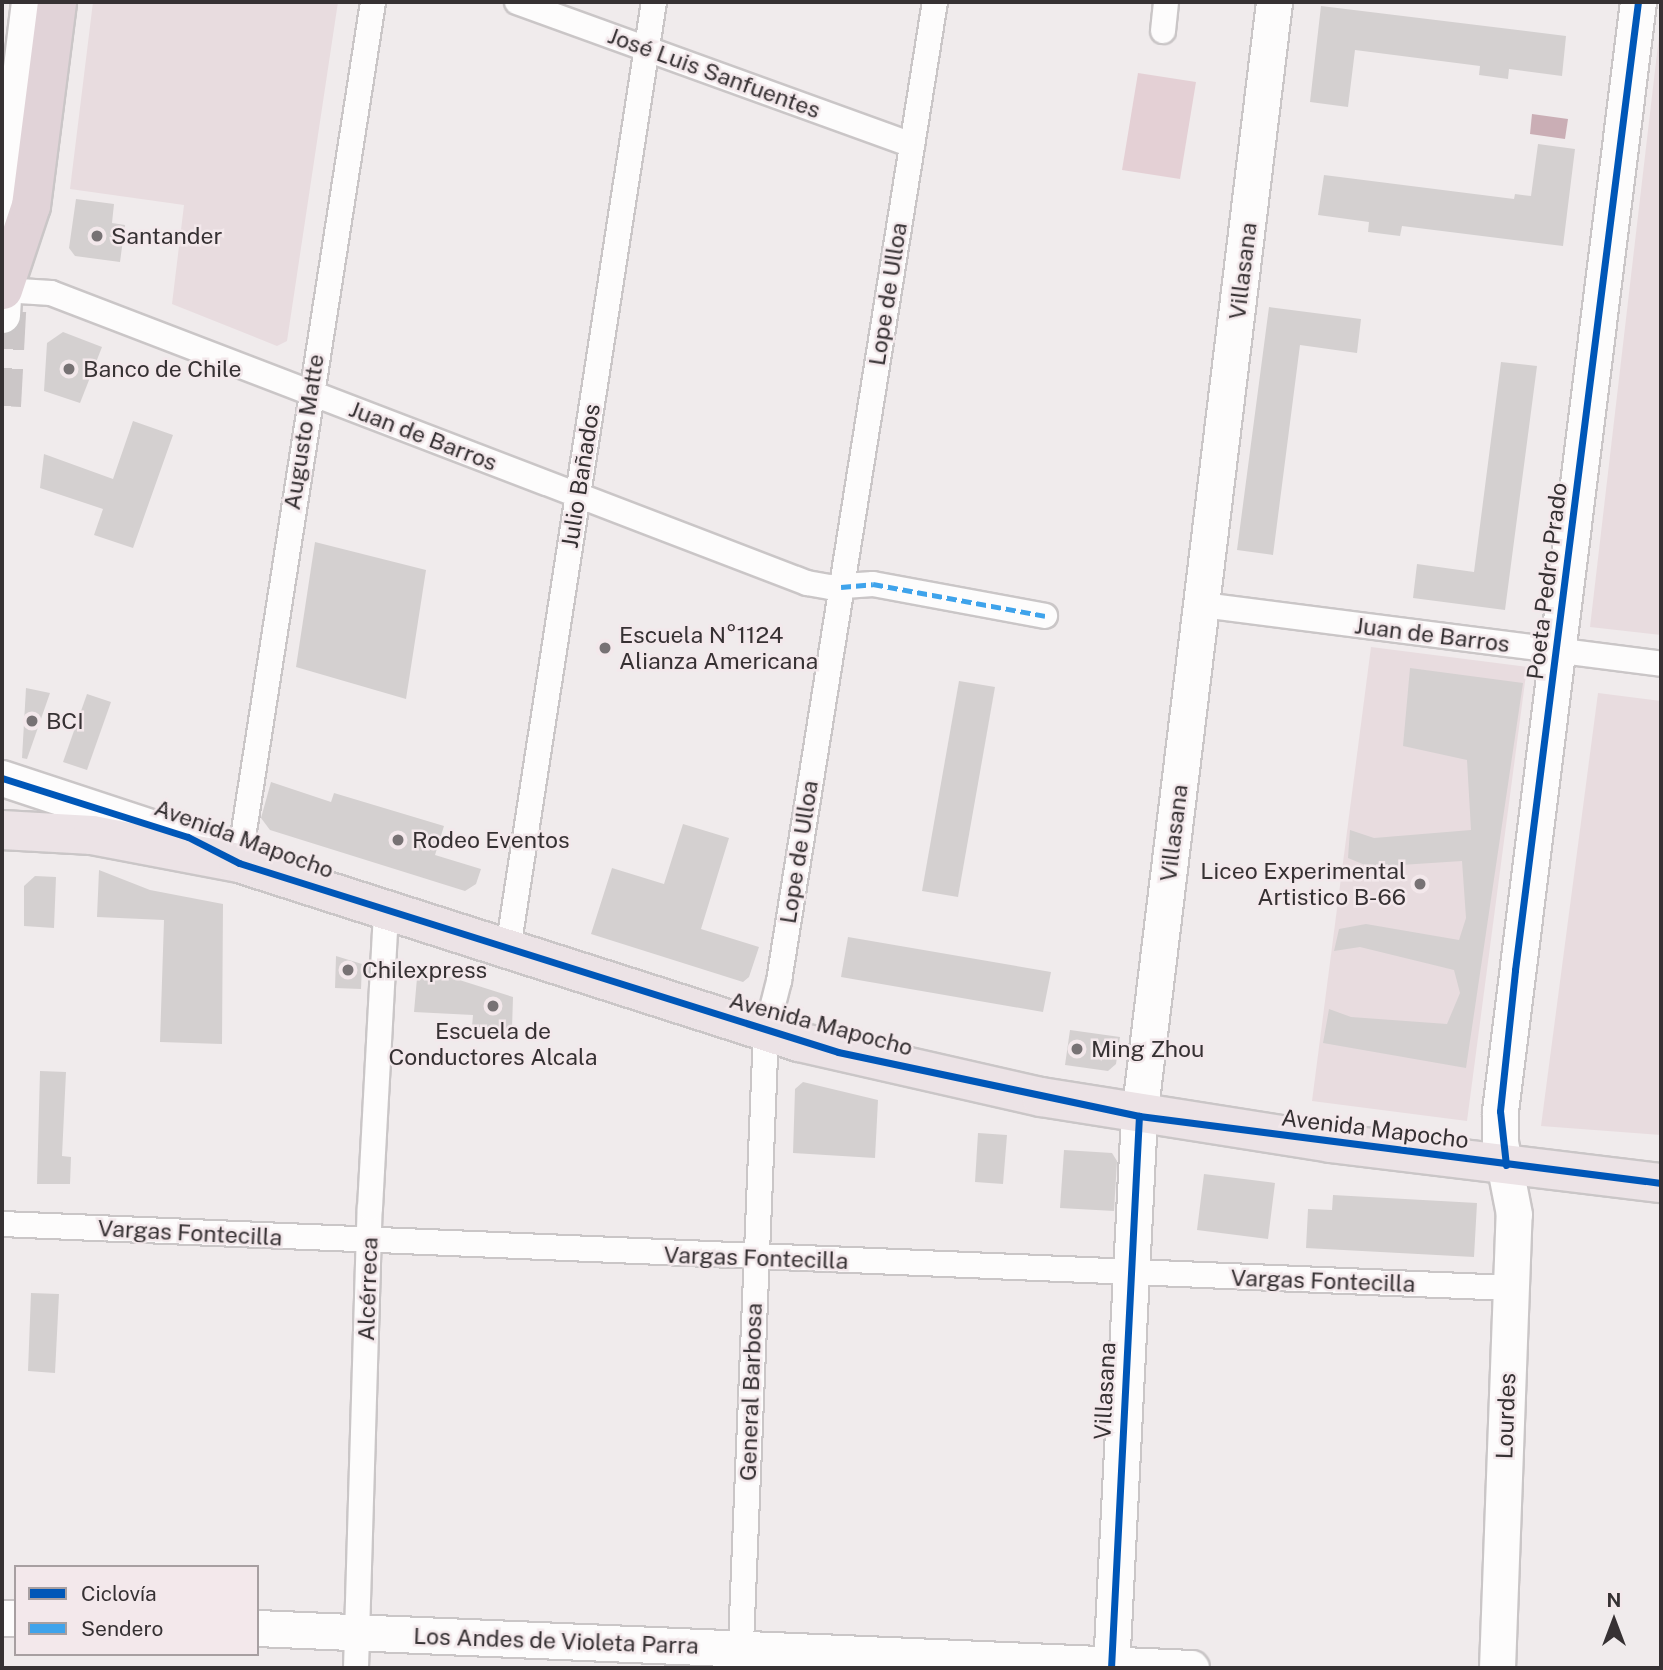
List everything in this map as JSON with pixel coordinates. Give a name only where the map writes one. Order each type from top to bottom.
[{"type":"highway","points":[[2,303],[31,206],[57,2]]},
{"type":"main road","points":[[2,830],[92,835],[239,863]]},
{"type":"main road","name":"Avenida Mapocho","points":[[239,863],[766,1032],[1139,1116],[1661,1183]]},
{"type":"street","points":[[2,303],[12,140],[29,2]]},
{"type":"street","name":"Augusto Matte","points":[[239,863],[310,392],[373,2]]},
{"type":"street","name":"José Luis Sanfuentes","points":[[517,2],[912,145]]},
{"type":"street","name":"Julio Bañados","points":[[508,949],[654,2]]},
{"type":"street","name":"Lope de Ulloa","points":[[766,1032],[779,981],[935,2]]},
{"type":"street","points":[[1163,31],[1166,2]]},
{"type":"street","name":"Villasana","points":[[1111,1667],[1139,1116],[1274,2]]},
{"type":"street","name":"Poeta Pedro Prado","points":[[1506,1165],[1500,1142],[1502,1098],[1638,2]]},
{"type":"street","name":"Juan de Barros","points":[[2,303],[51,293],[807,583],[841,587]]},
{"type":"street","points":[[841,587],[873,584],[1045,616]]},
{"type":"street","name":"Juan de Barros","points":[[1203,605],[1661,664]]},
{"type":"street","name":"Avenida Mapocho","points":[[2,778],[188,837],[239,863]]},
{"type":"street","name":"Alcérreca","points":[[356,1668],[369,1241],[386,909]]},
{"type":"street","name":"General Barbosa","points":[[740,1659],[766,1032]]},
{"type":"street","name":"Lourdes","points":[[1497,1668],[1514,1214],[1506,1165]]},
{"type":"street","name":"Vargas Fontecilla","points":[[2,1224],[1129,1274],[1511,1288]]},
{"type":"street","name":"Los Andes de Violeta Parra","points":[[259,1628],[740,1659],[1191,1668]]},
{"type":"shaded area","points":[[93,2],[338,2],[287,341],[277,346],[172,304],[184,205],[70,189]]},
{"type":"shaded area","points":[[1661,19],[1661,635],[1590,627]]},
{"type":"shaded area","points":[[1138,73],[1196,82],[1180,179],[1122,170]]},
{"type":"shaded area","points":[[1532,114],[1568,119],[1565,139],[1530,134]]},
{"type":"shaded area","name":"Liceo Experimental Artistico B-66","points":[[1371,647],[1527,667],[1467,1121],[1312,1101]]},
{"type":"shaded area","points":[[1598,693],[1661,701],[1661,1135],[1541,1126]]},
{"type":"building","points":[[1321,6],[1566,36],[1562,76],[1509,69],[1508,79],[1479,75],[1480,66],[1355,50],[1348,107],[1310,102]]},
{"type":"building","points":[[1538,144],[1575,149],[1563,246],[1402,226],[1400,236],[1368,232],[1369,222],[1318,215],[1324,175],[1514,199],[1515,194],[1531,196]]},
{"type":"building","name":"Santander","points":[[76,199],[114,204],[112,223],[125,225],[120,262],[75,256],[69,248]]},
{"type":"building","points":[[1269,307],[1361,319],[1357,353],[1300,345],[1273,555],[1237,550]]},
{"type":"building","name":"Banco de Chile","points":[[63,332],[102,347],[80,403],[44,391],[47,343]]},
{"type":"building","points":[[1501,362],[1537,366],[1505,610],[1413,598],[1417,564],[1474,572]]},
{"type":"building","points":[[133,421],[173,435],[133,548],[94,535],[103,509],[40,488],[44,454],[113,479]]},
{"type":"building","points":[[315,542],[426,570],[406,699],[296,667]]},
{"type":"building","points":[[1410,668],[1523,683],[1466,1068],[1323,1043],[1329,1009],[1351,1017],[1447,1024],[1460,993],[1454,970],[1360,947],[1334,951],[1339,929],[1366,924],[1459,940],[1466,918],[1462,861],[1370,867],[1348,858],[1350,830],[1374,838],[1471,830],[1467,760],[1403,746]]},
{"type":"building","points":[[959,681],[995,687],[958,897],[922,891]]},
{"type":"building","name":"BCI","points":[[26,688],[50,693],[27,759],[22,758]]},
{"type":"building","points":[[87,694],[111,702],[87,770],[63,762]]},
{"type":"building","points":[[271,782],[331,802],[334,793],[444,826],[435,855],[481,869],[476,884],[465,891],[270,830],[261,818]]},
{"type":"building","points":[[683,824],[729,838],[701,929],[759,947],[749,977],[743,982],[591,934],[612,868],[664,884]]},
{"type":"building","points":[[99,870],[150,890],[223,904],[222,1044],[160,1042],[164,920],[97,917]]},
{"type":"building","points":[[35,876],[56,877],[54,928],[24,926],[24,886]]},
{"type":"building","points":[[848,937],[1051,972],[1043,1012],[841,977]]},
{"type":"building","points":[[336,956],[362,964],[361,989],[335,988]]},
{"type":"building","points":[[431,971],[513,997],[512,1029],[472,1027],[473,1015],[414,1012],[417,978]]},
{"type":"building","points":[[1070,1030],[1120,1037],[1116,1064],[1108,1071],[1065,1065]]},
{"type":"building","points":[[40,1071],[66,1072],[62,1156],[71,1157],[70,1184],[37,1184]]},
{"type":"building","points":[[803,1082],[878,1100],[875,1158],[793,1153],[795,1089]]},
{"type":"building","points":[[978,1133],[1007,1135],[1003,1184],[975,1182]]},
{"type":"building","points":[[1064,1150],[1112,1153],[1117,1161],[1114,1211],[1060,1208]]},
{"type":"building","points":[[1204,1174],[1275,1183],[1268,1239],[1197,1230]]},
{"type":"building","points":[[1333,1195],[1477,1203],[1474,1257],[1306,1248],[1308,1209],[1332,1210]]},
{"type":"building","points":[[31,1293],[59,1294],[55,1373],[28,1371]]},
{"type":"tunnel","points":[[2,406],[9,278]]},
{"type":"marked path","points":[[841,587],[873,584],[1045,616]]},
{"type":"cycle path","points":[[1506,1165],[1500,1111],[1515,970],[1638,2]]},
{"type":"cycle path","points":[[2,778],[188,837],[239,863],[838,1052],[1139,1116],[1661,1183]]},
{"type":"cycle path","points":[[1111,1668],[1139,1116]]},
{"type":"place","name":"Santander","points":[[97,236]]},
{"type":"place","name":"Banco de Chile","points":[[69,369]]},
{"type":"place","name":"Escuela N°1124 Alianza Americana","points":[[605,648]]},
{"type":"place","name":"BCI","points":[[32,721]]},
{"type":"place","name":"Rodeo Eventos","points":[[398,840]]},
{"type":"place","name":"Liceo Experimental Artistico B-66","points":[[1420,884]]},
{"type":"place","name":"Chilexpress","points":[[348,970]]},
{"type":"place","name":"Escuela de Conductores Alcala","points":[[493,1006]]},
{"type":"place","name":"Ming Zhou","points":[[1077,1049]]}]
